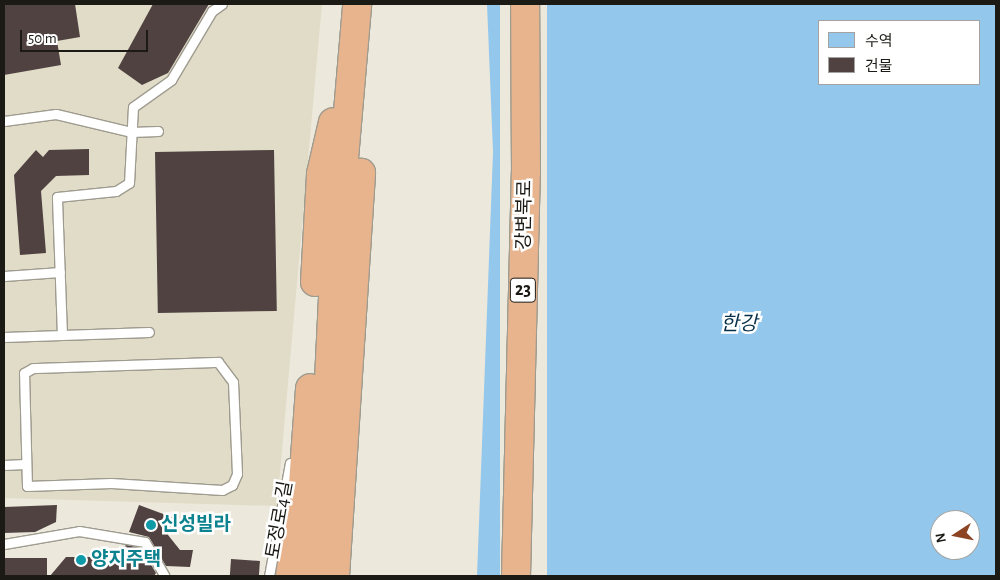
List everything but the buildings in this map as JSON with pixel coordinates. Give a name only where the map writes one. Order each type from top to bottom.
[{"type":"highway","name":"강변북로","points":[[516,576],[526,172],[525,4]]},
{"type":"highway","points":[[290,576],[308,423],[321,174],[356,17]]},
{"type":"highway","points":[[311,576],[323,502],[334,275],[356,17]]},
{"type":"highway","points":[[335,576],[361,170],[356,17]]},
{"type":"lane","points":[[62,335],[57,197],[116,191],[129,183],[133,107],[171,80],[212,11],[222,4]]},
{"type":"lane","points":[[4,121],[56,114],[131,132],[158,131]]},
{"type":"lane","points":[[4,276],[60,272]]},
{"type":"lane","points":[[4,338],[150,332]]},
{"type":"lane","points":[[218,362],[233,382],[237,474],[232,484],[222,490],[111,483],[27,486],[25,464],[22,380],[24,373],[33,368],[218,362]]},
{"type":"lane","name":"토정로4길","points":[[269,576],[290,463]]},
{"type":"lane","points":[[4,465],[25,464]]},
{"type":"lane","points":[[4,544],[79,531],[145,542],[165,576]]},
{"type":"shaded area","points":[[4,4],[322,4],[277,506],[4,498]]},
{"type":"water","name":"한강","points":[[487,4],[996,4],[996,576],[477,576],[493,152]]},
{"type":"pier","points":[[500,4],[547,4],[547,576],[500,576]]},
{"type":"place","name":"신성빌라","points":[[151,525]]},
{"type":"place","name":"양지주택","points":[[81,560]]}]
